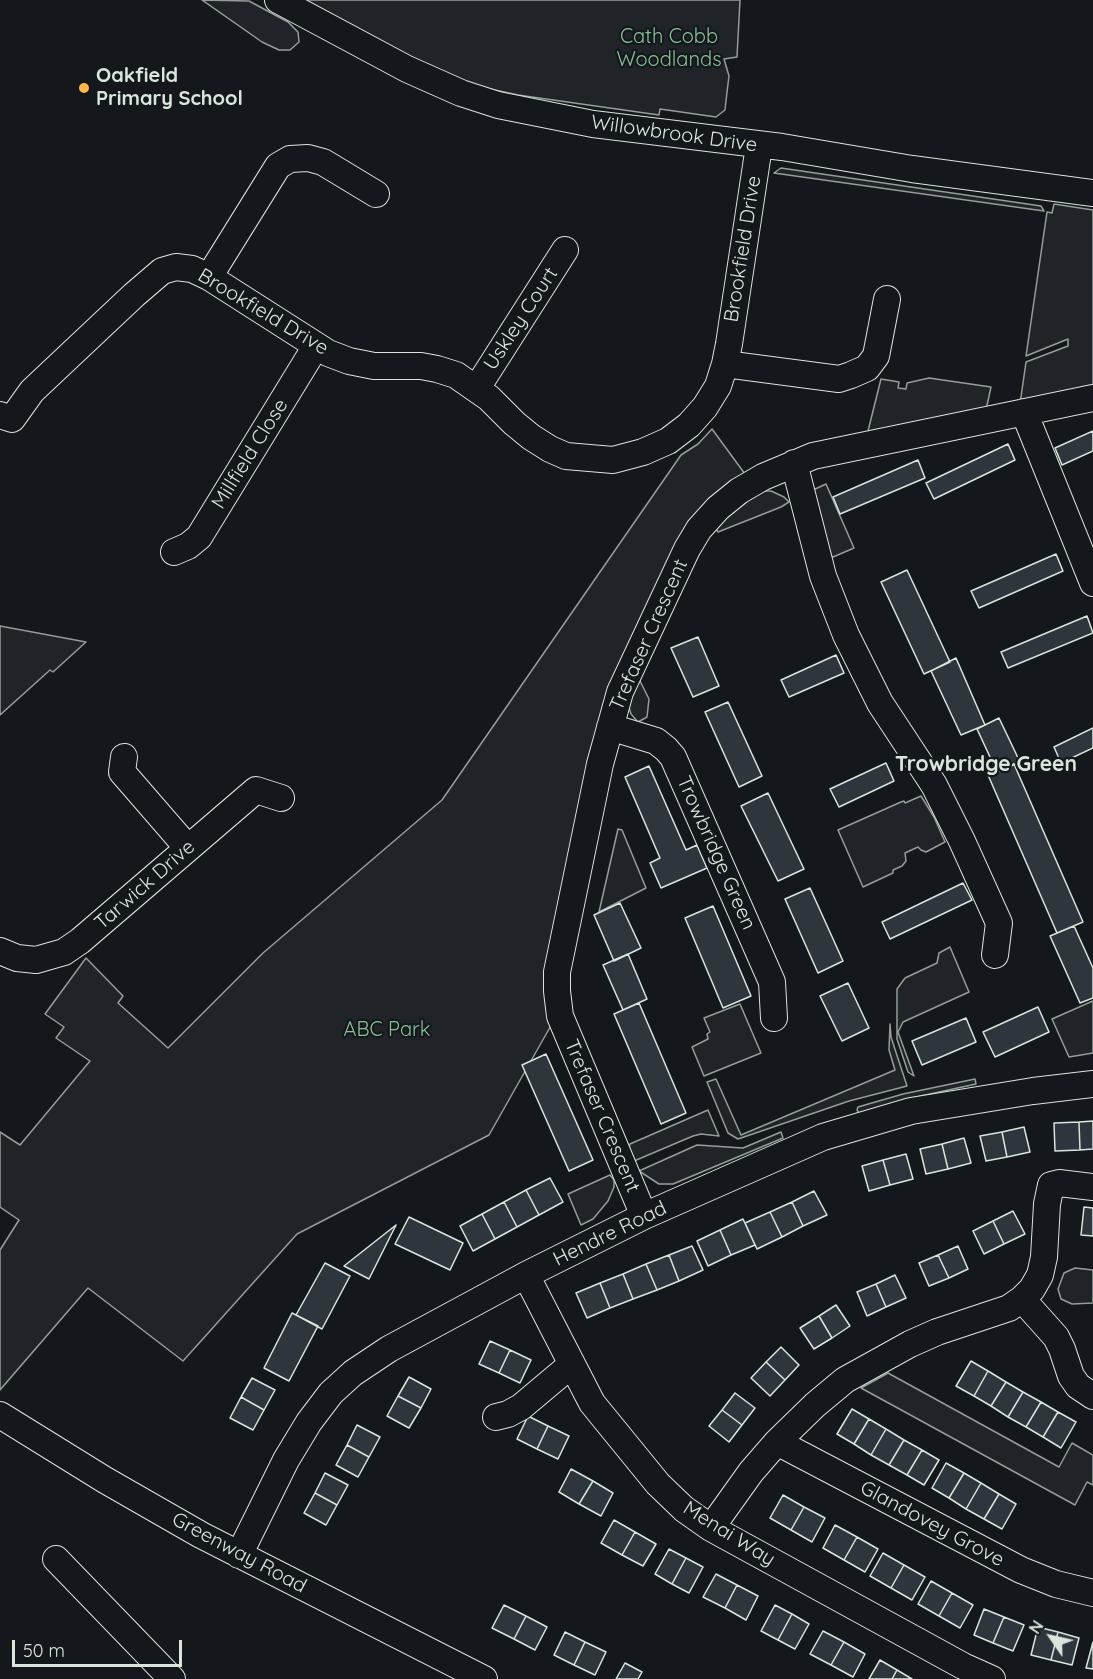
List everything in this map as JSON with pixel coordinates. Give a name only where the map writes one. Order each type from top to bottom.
[{"type":"street","name":"Willowbrook Drive","points":[[278,0],[407,69],[461,93],[498,105],[593,124],[782,147],[912,169],[1093,193]]},
{"type":"street","name":"Brookfield Drive","points":[[0,414],[12,419],[32,391],[162,271],[176,267],[192,269],[209,277],[316,346],[349,361],[374,366],[421,366],[456,375],[477,388],[521,429],[550,449],[566,456],[613,460],[644,452],[668,441],[689,425],[705,407],[718,386],[725,364],[759,146]]},
{"type":"street","points":[[209,277],[278,166],[290,159],[308,158],[324,162],[376,194]]},
{"type":"street","name":"Uskley Court","points":[[477,388],[565,250]]},
{"type":"street","points":[[725,364],[839,380],[867,368],[876,356],[887,299]]},
{"type":"street","name":"Millfield Close","points":[[174,552],[188,546],[199,537],[316,346]]},
{"type":"street","name":"Trefaser Crescent","points":[[644,1216],[561,1016],[556,991],[557,972],[600,764],[620,692],[651,622],[699,529],[738,491],[794,463],[831,452],[1093,398]]},
{"type":"street","points":[[1024,412],[1047,474],[1093,583]]},
{"type":"street","points":[[794,463],[823,576],[846,635],[880,703],[934,785],[962,841],[999,923],[995,955]]},
{"type":"street","name":"Trowbridge Green","points":[[610,727],[656,741],[673,757],[772,982],[774,1018]]},
{"type":"street","points":[[124,757],[122,772],[187,848]]},
{"type":"street","name":"Tarwick Drive","points":[[0,951],[17,958],[36,960],[64,951],[80,941],[256,790],[281,798]]},
{"type":"street","name":"Hendre Road","points":[[239,1555],[286,1460],[309,1422],[331,1393],[353,1372],[389,1349],[526,1275],[644,1216],[824,1137],[911,1111],[962,1101],[1093,1084]]},
{"type":"street","points":[[711,1528],[737,1490],[777,1442],[845,1380],[886,1356],[937,1332],[1009,1308],[1022,1299],[1032,1289],[1040,1275],[1051,1185],[1059,1183],[1093,1187]]},
{"type":"street","name":"Menai Way","points":[[526,1275],[571,1365],[598,1411],[658,1484],[684,1509],[711,1528],[963,1666],[992,1679]]},
{"type":"street","points":[[1022,1299],[1056,1337],[1071,1376],[1078,1386],[1093,1396]]},
{"type":"street","points":[[496,1417],[521,1407],[571,1365]]},
{"type":"street","name":"Greenway Road","points":[[0,1415],[105,1480],[445,1670],[484,1679]]},
{"type":"street","name":"Glandovey Grove","points":[[777,1442],[1021,1570],[1056,1584],[1093,1593]]},
{"type":"street","points":[[56,1559],[172,1679]]},
{"type":"green space","points":[[202,0],[249,1],[288,22],[298,32],[299,42],[290,50],[279,50],[262,42]]},
{"type":"green space","name":"Cath Cobb Woodlands","points":[[302,0],[740,0],[737,57],[724,59],[729,76],[725,110],[716,117],[660,109],[659,115],[518,95],[481,87],[447,76]]},
{"type":"green space","points":[[781,168],[1041,206],[1044,211],[774,173]]},
{"type":"green space","points":[[1054,204],[1093,210],[1093,388],[1020,404],[1026,362],[1068,346],[1068,339],[1026,356],[1047,212],[1052,213]]},
{"type":"green space","points":[[929,378],[991,387],[986,410],[867,435],[881,379],[899,382],[898,388],[906,389],[907,383]]},
{"type":"green space","name":"ABC Park","points":[[712,429],[745,474],[611,689],[553,1022],[489,1135],[297,1234],[183,1361],[88,1288],[0,1390],[0,1250],[19,1220],[0,1207],[0,1132],[20,1145],[90,1061],[56,1038],[64,1027],[45,1014],[86,958],[123,996],[118,1003],[168,1048],[263,953],[442,800],[681,455],[698,444]]},
{"type":"green space","points":[[826,484],[854,548],[833,557],[827,554],[813,490]]},
{"type":"green space","points":[[761,491],[771,491],[789,502],[718,532],[714,526],[724,514]]},
{"type":"green space","points":[[0,626],[86,642],[53,672],[50,670],[0,715]]},
{"type":"green space","points":[[637,675],[649,699],[647,717],[638,722],[631,714],[628,704]]},
{"type":"green space","points":[[921,796],[934,817],[945,842],[926,852],[918,847],[905,853],[906,861],[902,866],[893,870],[893,873],[863,887],[838,830],[901,802],[905,803]]},
{"type":"green space","points":[[618,829],[622,830],[646,888],[599,912]]},
{"type":"green space","points":[[950,947],[969,992],[903,1022],[898,1032],[914,1076],[908,1072],[897,1039],[897,989],[905,978],[937,963],[939,953]]},
{"type":"green space","points":[[1093,1001],[1093,1053],[1069,1057],[1052,1019]]},
{"type":"green space","points":[[740,1004],[761,1053],[704,1076],[692,1047],[708,1039],[707,1034],[710,1032],[704,1018]]},
{"type":"green space","points":[[890,1024],[891,1037],[907,1086],[849,1101],[738,1139],[728,1133],[707,1082],[716,1079],[741,1135],[895,1070],[889,1050]]},
{"type":"green space","points":[[975,1079],[976,1084],[907,1099],[859,1113],[857,1110],[858,1107],[903,1094]]},
{"type":"green space","points":[[708,1110],[719,1136],[701,1134],[693,1136],[634,1161],[629,1148],[630,1144]]},
{"type":"green space","points":[[781,1132],[783,1138],[673,1184],[659,1184],[639,1171],[697,1145],[743,1148]]},
{"type":"green space","points":[[610,1175],[614,1180],[614,1187],[608,1201],[593,1219],[581,1225],[568,1194]]},
{"type":"green space","points":[[1075,1268],[1093,1270],[1093,1303],[1072,1304],[1061,1299],[1058,1289],[1064,1273]]},
{"type":"green space","points":[[888,1373],[1059,1467],[1072,1443],[1093,1455],[1093,1485],[1087,1482],[1075,1505],[861,1388]]},
{"type":"building","points":[[1093,431],[1093,451],[1062,465],[1055,448]]},
{"type":"building","points":[[1008,444],[1015,460],[934,499],[926,483]]},
{"type":"building","points":[[918,460],[925,478],[840,514],[833,497]]},
{"type":"building","points":[[1056,554],[1063,571],[979,608],[971,591]]},
{"type":"building","points":[[907,570],[950,662],[924,674],[881,582]]},
{"type":"building","points":[[1087,616],[1093,633],[1008,668],[1001,652]]},
{"type":"building","points":[[698,637],[719,686],[693,697],[671,648]]},
{"type":"building","points":[[836,655],[844,673],[789,697],[781,680]]},
{"type":"building","points":[[956,658],[985,725],[961,735],[931,671]]},
{"type":"building","points":[[728,702],[762,776],[739,787],[705,712]]},
{"type":"building","points":[[999,718],[1020,762],[997,772],[977,729]]},
{"type":"building","points":[[1093,728],[1093,748],[1061,763],[1054,747]]},
{"type":"building","points":[[886,763],[894,781],[839,807],[830,789]]},
{"type":"building","points":[[1014,764],[1083,922],[1057,933],[988,775]]},
{"type":"building","points":[[649,766],[686,850],[697,845],[707,868],[661,888],[650,863],[660,858],[625,777]]},
{"type":"building","points":[[768,793],[804,869],[778,881],[741,806]]},
{"type":"building","points":[[963,883],[972,900],[890,939],[882,922]]},
{"type":"building","points":[[810,888],[843,961],[818,973],[785,899]]},
{"type":"building","points":[[620,903],[641,948],[614,961],[594,915]]},
{"type":"building","points":[[713,906],[751,996],[723,1008],[685,918]]},
{"type":"building","points":[[1074,926],[1093,968],[1093,998],[1080,1003],[1050,936]]},
{"type":"building","points":[[628,954],[647,999],[623,1010],[603,965]]},
{"type":"building","points":[[848,983],[869,1028],[842,1041],[820,996]]},
{"type":"building","points":[[639,1003],[686,1113],[661,1124],[614,1014]]},
{"type":"building","points":[[1038,1007],[1049,1032],[995,1057],[983,1032]]},
{"type":"building","points":[[966,1018],[976,1042],[922,1065],[912,1041]]},
{"type":"building","points":[[546,1054],[593,1160],[569,1171],[522,1065]]},
{"type":"building","points":[[1093,1121],[1093,1149],[1080,1150],[1079,1122]]},
{"type":"building","points":[[1079,1122],[1080,1150],[1055,1151],[1054,1123]]},
{"type":"building","points":[[1024,1127],[1030,1152],[1007,1157],[1002,1132]]},
{"type":"building","points":[[1002,1132],[1007,1157],[986,1161],[980,1136]]},
{"type":"building","points":[[964,1138],[971,1163],[948,1169],[942,1144]]},
{"type":"building","points":[[942,1144],[948,1169],[926,1174],[920,1149]]},
{"type":"building","points":[[906,1154],[913,1179],[890,1185],[883,1160]]},
{"type":"building","points":[[883,1160],[890,1185],[869,1191],[862,1166]]},
{"type":"building","points":[[550,1178],[563,1202],[539,1215],[526,1190]]},
{"type":"building","points":[[526,1190],[539,1215],[517,1227],[504,1202]]},
{"type":"building","points":[[814,1191],[827,1215],[803,1226],[792,1202]]},
{"type":"building","points":[[504,1202],[517,1227],[495,1239],[482,1214]]},
{"type":"building","points":[[792,1202],[803,1226],[782,1237],[770,1212]]},
{"type":"building","points":[[1084,1207],[1093,1208],[1093,1236],[1081,1235]]},
{"type":"building","points":[[1013,1211],[1025,1234],[1004,1244],[993,1221]]},
{"type":"building","points":[[770,1212],[782,1237],[757,1249],[745,1223]]},
{"type":"building","points":[[482,1214],[495,1239],[473,1251],[460,1226]]},
{"type":"building","points":[[409,1217],[463,1243],[450,1270],[395,1244]]},
{"type":"building","points":[[743,1219],[755,1245],[731,1255],[720,1230]]},
{"type":"building","points":[[993,1221],[1004,1244],[984,1254],[973,1231]]},
{"type":"building","points":[[396,1225],[369,1279],[344,1266]]},
{"type":"building","points":[[720,1230],[731,1255],[708,1266],[697,1241]]},
{"type":"building","points":[[692,1246],[703,1270],[679,1281],[669,1255]]},
{"type":"building","points":[[958,1246],[968,1269],[949,1278],[938,1255]]},
{"type":"building","points":[[669,1255],[679,1281],[657,1290],[646,1264]]},
{"type":"building","points":[[938,1255],[949,1278],[929,1286],[919,1263]]},
{"type":"building","points":[[325,1263],[350,1276],[322,1329],[296,1315]]},
{"type":"building","points":[[646,1264],[657,1290],[633,1299],[623,1274]]},
{"type":"building","points":[[623,1274],[633,1299],[610,1308],[600,1283]]},
{"type":"building","points":[[895,1275],[906,1298],[886,1307],[876,1284]]},
{"type":"building","points":[[600,1283],[610,1308],[587,1318],[576,1293]]},
{"type":"building","points":[[876,1284],[886,1307],[867,1316],[857,1292]]},
{"type":"building","points":[[836,1305],[850,1326],[832,1338],[819,1316]]},
{"type":"building","points":[[292,1313],[318,1326],[289,1381],[264,1368]]},
{"type":"building","points":[[819,1316],[832,1338],[814,1349],[800,1328]]},
{"type":"building","points":[[490,1341],[510,1350],[499,1373],[479,1364]]},
{"type":"building","points":[[781,1347],[799,1365],[785,1380],[766,1362]]},
{"type":"building","points":[[510,1350],[531,1360],[520,1383],[499,1373]]},
{"type":"building","points":[[971,1361],[988,1371],[974,1396],[956,1386]]},
{"type":"building","points":[[766,1362],[785,1380],[770,1396],[751,1378]]},
{"type":"building","points":[[988,1371],[1006,1382],[991,1406],[974,1396]]},
{"type":"building","points":[[409,1377],[431,1389],[421,1408],[398,1396]]},
{"type":"building","points":[[252,1378],[275,1390],[264,1410],[241,1397]]},
{"type":"building","points":[[1006,1382],[1023,1392],[1008,1417],[991,1406]]},
{"type":"building","points":[[1023,1392],[1041,1402],[1026,1427],[1008,1417]]},
{"type":"building","points":[[735,1393],[755,1408],[742,1425],[722,1410]]},
{"type":"building","points":[[398,1396],[421,1408],[409,1428],[387,1416]]},
{"type":"building","points":[[241,1397],[264,1410],[253,1430],[230,1418]]},
{"type":"building","points":[[1041,1402],[1058,1412],[1043,1437],[1026,1427]]},
{"type":"building","points":[[852,1409],[869,1419],[854,1444],[837,1434]]},
{"type":"building","points":[[722,1410],[742,1425],[729,1442],[709,1426]]},
{"type":"building","points":[[1058,1412],[1076,1422],[1061,1448],[1043,1437]]},
{"type":"building","points":[[528,1416],[548,1426],[537,1449],[517,1439]]},
{"type":"building","points":[[869,1419],[886,1429],[871,1455],[854,1444]]},
{"type":"building","points":[[357,1425],[380,1437],[369,1457],[347,1445]]},
{"type":"building","points":[[548,1426],[569,1436],[558,1459],[537,1449]]},
{"type":"building","points":[[886,1429],[904,1440],[889,1465],[871,1455]]},
{"type":"building","points":[[904,1440],[922,1450],[907,1475],[889,1465]]},
{"type":"building","points":[[347,1445],[369,1457],[358,1477],[336,1465]]},
{"type":"building","points":[[922,1450],[939,1460],[924,1485],[907,1475]]},
{"type":"building","points":[[946,1463],[964,1473],[949,1498],[932,1488]]},
{"type":"building","points":[[571,1469],[593,1481],[579,1504],[559,1492]]},
{"type":"building","points":[[325,1473],[348,1485],[337,1505],[315,1493]]},
{"type":"building","points":[[964,1473],[981,1483],[966,1509],[949,1498]]},
{"type":"building","points":[[593,1481],[613,1493],[601,1516],[579,1504]]},
{"type":"building","points":[[981,1483],[999,1494],[984,1519],[966,1509]]},
{"type":"building","points":[[315,1493],[337,1505],[326,1525],[304,1513]]},
{"type":"building","points":[[999,1494],[1016,1504],[1002,1529],[984,1519]]},
{"type":"building","points":[[783,1495],[804,1507],[791,1530],[770,1518]]},
{"type":"building","points":[[804,1507],[825,1518],[812,1542],[791,1530]]},
{"type":"building","points":[[614,1520],[635,1532],[622,1555],[601,1543]]},
{"type":"building","points":[[835,1525],[857,1537],[844,1560],[823,1548]]},
{"type":"building","points":[[635,1532],[656,1544],[643,1566],[622,1555]]},
{"type":"building","points":[[857,1537],[878,1549],[865,1572],[844,1560]]},
{"type":"building","points":[[669,1549],[686,1558],[672,1584],[655,1574]]},
{"type":"building","points":[[883,1553],[904,1565],[891,1588],[870,1576]]},
{"type":"building","points":[[686,1558],[703,1567],[689,1593],[672,1584]]},
{"type":"building","points":[[904,1565],[925,1577],[912,1600],[891,1588]]},
{"type":"building","points":[[716,1574],[737,1585],[725,1608],[703,1597]]},
{"type":"building","points":[[931,1581],[952,1593],[939,1616],[918,1604]]},
{"type":"building","points":[[737,1585],[758,1596],[746,1620],[725,1608]]},
{"type":"building","points":[[952,1593],[973,1605],[960,1628],[939,1616]]},
{"type":"building","points":[[504,1605],[526,1616],[514,1639],[492,1628]]},
{"type":"building","points":[[775,1605],[792,1614],[778,1640],[761,1631]]},
{"type":"building","points":[[984,1609],[1004,1617],[993,1643],[974,1635]]},
{"type":"building","points":[[792,1614],[809,1624],[795,1649],[778,1640]]},
{"type":"building","points":[[526,1616],[547,1627],[535,1650],[514,1639]]},
{"type":"building","points":[[1004,1617],[1024,1625],[1013,1651],[993,1643]]},
{"type":"building","points":[[1038,1627],[1058,1632],[1051,1660],[1031,1655]]},
{"type":"building","points":[[823,1631],[844,1642],[831,1665],[810,1654]]},
{"type":"building","points":[[565,1632],[585,1642],[574,1665],[554,1655]]},
{"type":"building","points":[[1058,1632],[1079,1638],[1072,1665],[1051,1660]]},
{"type":"building","points":[[585,1642],[606,1652],[595,1675],[574,1665]]},
{"type":"building","points":[[844,1642],[865,1654],[853,1677],[831,1665]]},
{"type":"building","points":[[1093,1642],[1093,1669],[1086,1668]]},
{"type":"building","points":[[880,1660],[897,1670],[892,1679],[869,1679]]},
{"type":"building","points":[[625,1663],[642,1672],[638,1679],[616,1679]]},
{"type":"building","points":[[897,1670],[912,1679],[892,1679]]},
{"type":"place","name":"Oakfield Primary School","points":[[84,88]]},
{"type":"district","name":"Trowbridge Green","points":[[986,765]]}]
